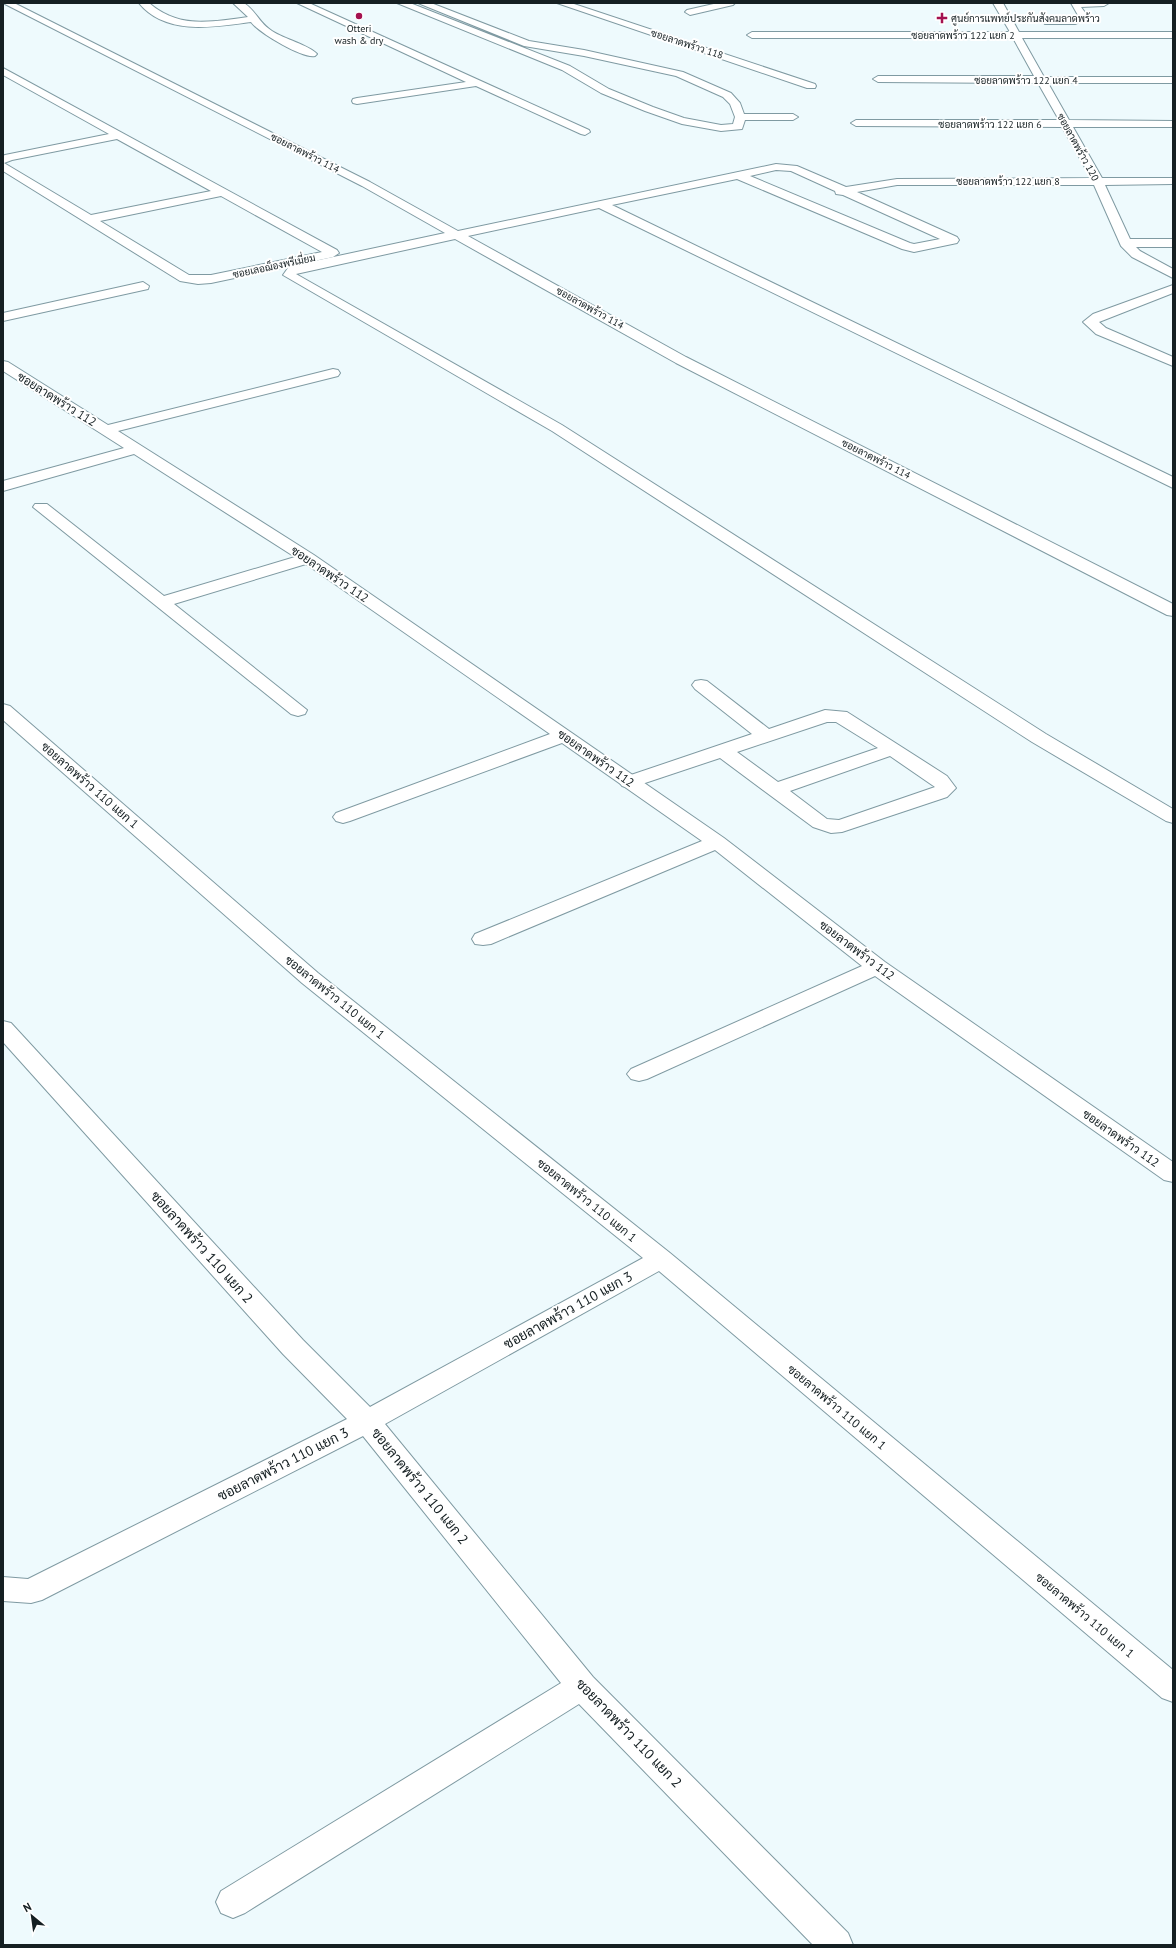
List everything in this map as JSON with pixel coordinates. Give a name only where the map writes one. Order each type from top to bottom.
[{"type":"street","name":"ซอยลาดพร้าว 114","points":[[7,3],[366,184],[681,360],[1173,611]]},
{"type":"street","points":[[144,3],[150,9],[172,21],[182,24],[196,25],[254,19]]},
{"type":"street","points":[[238,3],[250,11],[259,27],[269,34],[312,54]]},
{"type":"street","points":[[302,3],[585,132]]},
{"type":"street","points":[[402,3],[566,68],[605,91],[682,121],[721,128],[738,127],[740,117],[735,103],[726,95],[679,74],[584,53],[527,44],[423,3]]},
{"type":"street","name":"ซอยลาดพร้าว 118","points":[[562,3],[811,86]]},
{"type":"street","points":[[690,12],[730,3]]},
{"type":"street","name":"ซอยลาดพร้าว 120","points":[[998,3],[1098,181],[1125,244],[1136,254],[1173,274]]},
{"type":"street","points":[[1075,3],[1104,3]]},
{"type":"street","points":[[1036,22],[1074,21],[1084,18],[1075,3]]},
{"type":"street","points":[[1009,21],[1022,22]]},
{"type":"street","name":"ซอยลาดพร้าว 122 แยก 2","points":[[752,35],[1173,35]]},
{"type":"street","name":"ซอยเลอฌ็องพรีเมี่ยม","points":[[3,72],[339,256]]},
{"type":"street","name":"ซอยลาดพร้าว 122 แยก 4","points":[[878,79],[1173,80]]},
{"type":"street","points":[[357,101],[477,83]]},
{"type":"street","points":[[740,117],[793,117]]},
{"type":"street","name":"ซอยลาดพร้าว 122 แยก 6","points":[[856,123],[1066,125],[1173,124]]},
{"type":"street","points":[[3,160],[9,157],[119,136]]},
{"type":"street","name":"ซอยเลอฌ็องพรีเมี่ยม","points":[[3,166],[185,278],[191,280],[213,279],[339,256]]},
{"type":"street","points":[[738,175],[910,247],[914,248],[953,240],[793,168],[784,166],[738,175],[599,203],[457,234],[339,256],[292,271],[289,275],[557,428],[1039,738],[1173,817]]},
{"type":"street","name":"ซอยลาดพร้าว 122 แยก 8","points":[[843,190],[897,182],[1173,181]]},
{"type":"street","points":[[807,204],[843,190]]},
{"type":"street","points":[[90,219],[222,192]]},
{"type":"street","points":[[599,203],[1173,483]]},
{"type":"street","points":[[1125,244],[1173,243]]},
{"type":"street","points":[[3,317],[143,286]]},
{"type":"street","points":[[1173,289],[1098,316],[1090,322],[1101,331],[1173,362]]},
{"type":"street","name":"ซอยลาดพร้าว 112","points":[[3,365],[308,558],[717,842],[877,967],[1173,1174]]},
{"type":"street","points":[[106,430],[333,374]]},
{"type":"street","points":[[3,486],[136,450]]},
{"type":"street","points":[[41,507],[298,710]]},
{"type":"street","points":[[163,602],[308,558]]},
{"type":"street","points":[[701,686],[766,736]]},
{"type":"street","name":"ซอยลาดพร้าว 110 แยก 1","points":[[3,710],[310,978],[661,1259],[1173,1689]]},
{"type":"street","points":[[629,782],[825,716],[840,716],[940,780],[946,788],[940,793],[842,826],[831,827],[820,823],[723,751]]},
{"type":"street","points":[[343,817],[563,736]]},
{"type":"street","points":[[775,789],[893,749]]},
{"type":"street","points":[[483,939],[717,842]]},
{"type":"street","points":[[640,1074],[877,967]]},
{"type":"street","name":"ซอยลาดพร้าว 110 แยก 2","points":[[3,1028],[293,1348],[367,1421],[582,1686],[836,1945]]},
{"type":"street","name":"ซอยลาดพร้าว 110 แยก 3","points":[[3,1589],[31,1591],[367,1421],[661,1259]]},
{"type":"street","points":[[234,1902],[582,1686]]},
{"type":"place","name":"Otteri wash & dry","points":[[359,16]]},
{"type":"place","name":"ศูนย์การแพทย์ประกันสังคมลาดพร้าว","points":[[942,18]]}]
